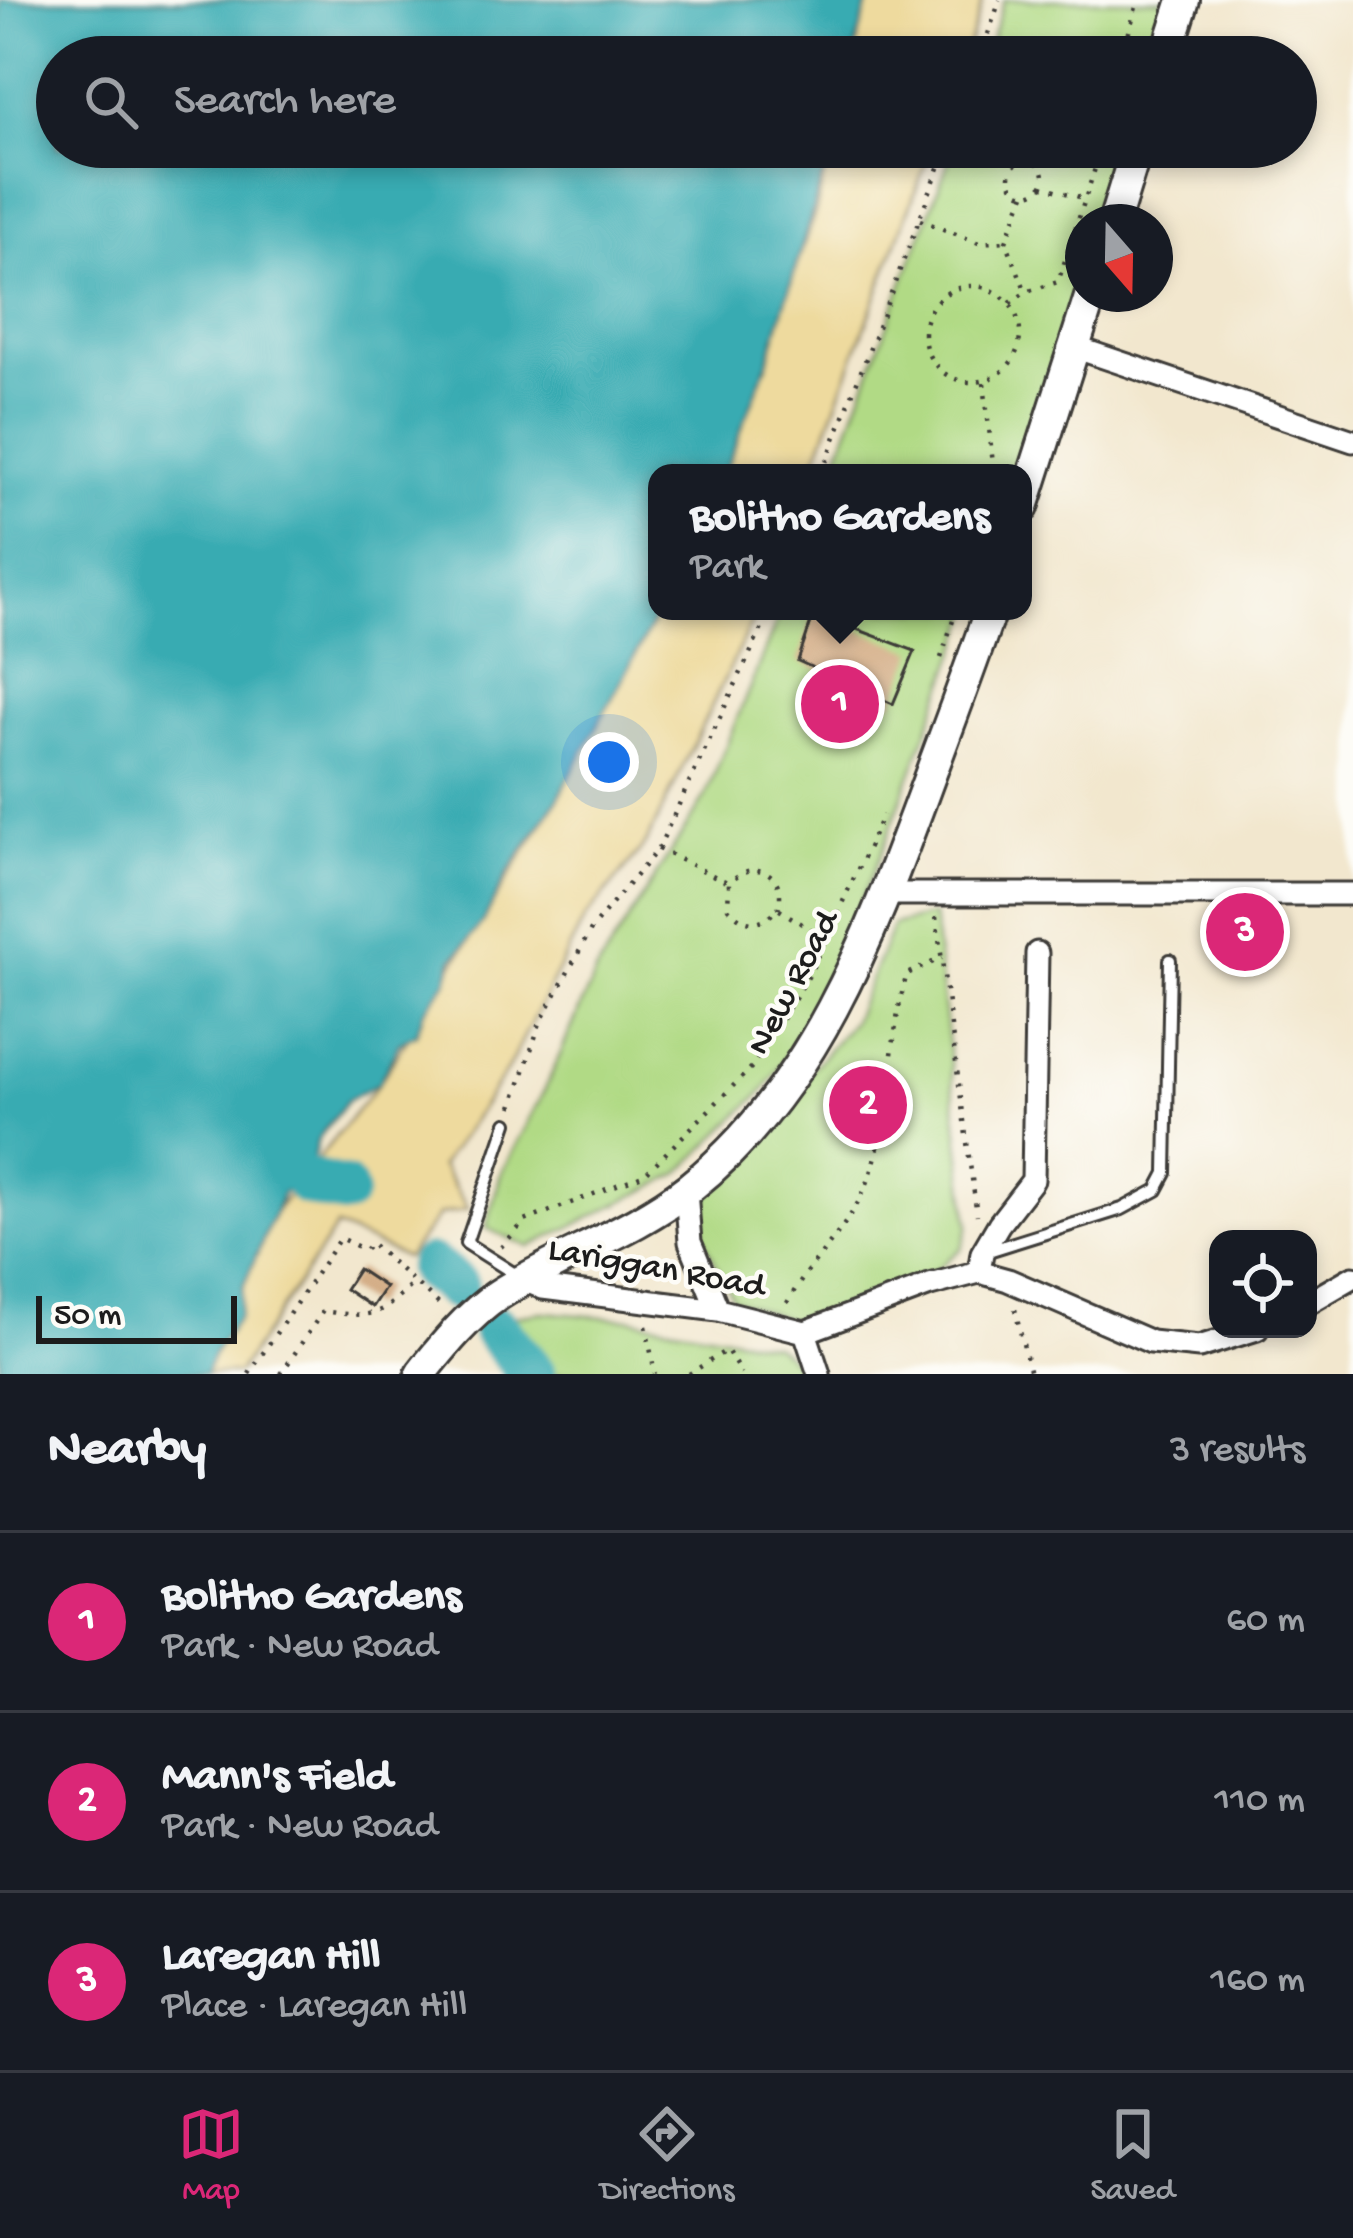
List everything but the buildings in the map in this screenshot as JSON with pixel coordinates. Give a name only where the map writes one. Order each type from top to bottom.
[{"type":"street","points":[[1173,36],[1184,0]]},
{"type":"street","points":[[1120,204],[1131,168]]},
{"type":"street","points":[[1032,479],[1086,312]]},
{"type":"street","points":[[1075,347],[1353,441]]},
{"type":"street","name":"New Road","points":[[421,1374],[493,1298],[686,1191],[733,1149],[775,1101],[823,1028],[886,894],[986,620]]},
{"type":"street","points":[[886,894],[1353,893]]},
{"type":"street","points":[[805,1332],[981,1262],[1033,1180],[1037,953]]},
{"type":"street","points":[[686,1191],[690,1241],[718,1310]]},
{"type":"street","points":[[981,1262],[1008,1280],[1151,1342],[1199,1347],[1228,1338]]},
{"type":"street","points":[[1317,1298],[1353,1276]]},
{"type":"street","name":"Lariggan Road","points":[[524,1280],[543,1288],[718,1310],[805,1332],[819,1374]]},
{"type":"lane","points":[[981,1262],[1122,1209],[1157,1190],[1166,1174],[1170,960]]},
{"type":"lane","points":[[506,1123],[466,1243],[524,1280]]},
{"type":"path","points":[[987,36],[1000,0]]},
{"type":"path","points":[[1128,36],[1138,0]]},
{"type":"path","points":[[825,464],[939,168]]},
{"type":"path","points":[[1014,168],[1011,185],[1025,194]]},
{"type":"path","points":[[1040,168],[1042,186]]},
{"type":"path","points":[[1010,303],[1025,292],[1058,281],[1096,168]]},
{"type":"path","points":[[1025,292],[1006,241],[1025,194],[1042,186],[1086,199]]},
{"type":"path","points":[[919,220],[979,243],[1006,241]]},
{"type":"path","points":[[984,286],[1010,303],[1018,318],[1018,350],[998,375],[984,381],[952,378],[939,370],[929,357],[924,326],[938,298],[952,289],[984,286]]},
{"type":"path","points":[[984,381],[993,464]]},
{"type":"path","points":[[506,1123],[540,1023],[592,928],[658,849],[766,620]]},
{"type":"path","points":[[934,676],[953,620]]},
{"type":"path","points":[[492,1258],[525,1221],[645,1174],[752,1066],[808,977],[887,804]]},
{"type":"path","points":[[658,849],[729,883]]},
{"type":"path","points":[[767,871],[779,883],[778,909],[766,920],[741,920],[728,908],[729,883],[738,872],[767,871]]},
{"type":"path","points":[[933,894],[981,1262]]},
{"type":"path","points":[[778,909],[826,939]]},
{"type":"path","points":[[774,1324],[803,1274],[862,1196],[874,1161],[907,974],[942,958]]},
{"type":"path","points":[[249,1374],[340,1238],[365,1250],[371,1243],[451,1314]]},
{"type":"path","points":[[1008,1280],[1030,1374]]},
{"type":"path","points":[[280,1374],[323,1311],[365,1317],[391,1306],[414,1282]]},
{"type":"path","points":[[640,1303],[656,1374]]},
{"type":"path","points":[[689,1374],[727,1350],[741,1374]]},
{"type":"green space","points":[[1004,0],[1168,0],[1157,36],[993,36]]},
{"type":"green space","points":[[946,168],[1115,168],[1104,204],[1065,204],[1065,312],[1070,312],[1021,464],[835,464]]},
{"type":"green space","points":[[777,620],[969,620],[881,854],[810,1022],[764,1090],[679,1174],[529,1247],[486,1228],[501,1173],[545,1089],[596,972],[705,797]]},
{"type":"green space","points":[[933,915],[969,1225],[962,1248],[932,1273],[800,1324],[733,1299],[702,1235],[709,1189],[853,1021],[893,925]]},
{"type":"green space","points":[[542,1312],[631,1319],[775,1345],[792,1359],[799,1374],[546,1374],[514,1316]]},
{"type":"sand","points":[[869,0],[983,0],[972,36],[859,36]]},
{"type":"sand","points":[[826,168],[924,168],[814,464],[727,464],[816,210]]},
{"type":"sand","points":[[650,620],[753,620],[647,842],[584,920],[506,1072],[441,1166],[468,1209],[439,1215],[406,1258],[336,1227],[237,1374],[205,1374],[275,1212],[379,1083],[559,797]]},
{"type":"water","points":[[0,0],[869,0],[859,36],[36,36],[36,168],[825,168],[768,362],[728,464],[648,464],[648,620],[654,620],[559,797],[507,874],[484,921],[453,959],[447,981],[424,1012],[416,1034],[399,1043],[379,1083],[347,1101],[318,1139],[308,1182],[283,1193],[243,1287],[239,1317],[205,1374],[0,1374]]},
{"type":"waterway","points":[[308,1182],[344,1191]]},
{"type":"waterway","points":[[431,1268],[455,1286]]},
{"type":"waterway","points":[[495,1329],[532,1374]]},
{"type":"place","name":"Bolitho Gardens","points":[[840,704]]},
{"type":"place","name":"Laregan Hill","points":[[1245,932]]},
{"type":"place","name":"Mann's Field","points":[[868,1105]]}]
